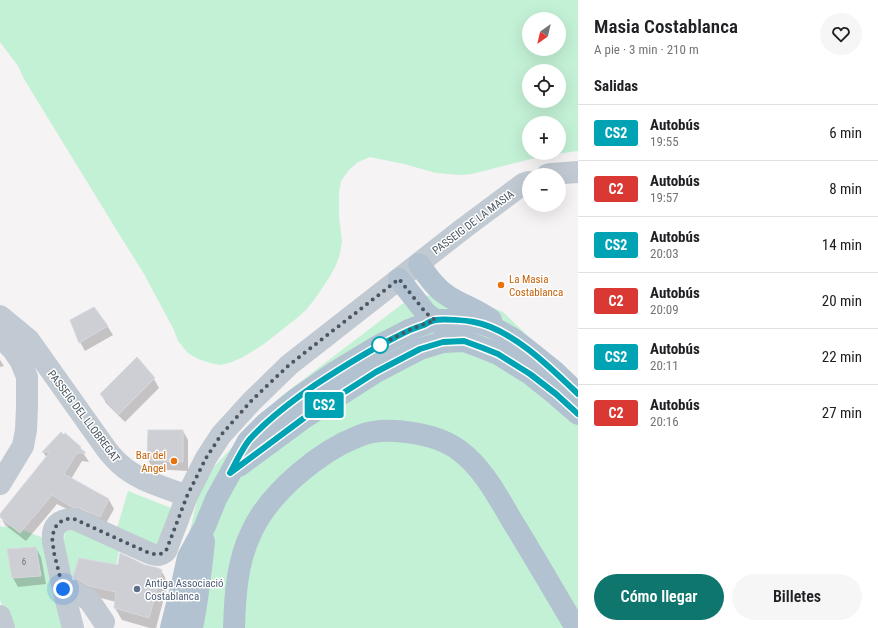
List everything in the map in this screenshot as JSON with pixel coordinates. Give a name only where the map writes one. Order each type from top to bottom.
[{"type":"main road","points":[[419,264],[438,289],[448,296],[483,314],[554,371],[578,394]]},
{"type":"main road","points":[[399,279],[426,313],[435,320],[483,348]]},
{"type":"main road","points":[[376,372],[425,334],[432,326],[439,312],[441,300],[438,289]]},
{"type":"main road","points":[[171,628],[188,557],[205,526],[216,499],[248,441],[266,423],[296,399],[332,374],[378,346],[409,330],[435,320],[475,322],[492,327],[512,338]]},
{"type":"main road","points":[[230,473],[304,418],[376,372],[420,349],[443,342],[464,341],[498,354],[530,374],[556,394],[578,414]]},
{"type":"main road","points":[[234,628],[236,589],[239,568],[248,539],[266,509],[292,480],[320,457],[341,444],[360,435],[383,431],[402,431],[430,436],[445,442],[460,451],[477,467],[496,494],[576,628]]},
{"type":"main road","points":[[192,628],[198,597],[205,526]]},
{"type":"street","points":[[566,173],[578,172]]},
{"type":"street","name":"PASSEIG DE LA MASIA","points":[[419,264],[470,223],[522,185]]},
{"type":"street","points":[[73,628],[54,553],[52,537],[58,523],[66,519],[74,519],[149,553],[156,555],[162,554],[166,551],[187,496],[206,458],[221,435],[252,400],[289,365],[419,264]]},
{"type":"street","name":"PASSEIG DEL LLOBREGAT","points":[[0,316],[29,340],[103,444],[119,464],[133,474],[150,482],[187,496]]},
{"type":"street","points":[[0,336],[22,362],[27,377],[27,407],[26,430],[23,446],[0,484]]},
{"type":"street","points":[[63,589],[73,590],[89,600],[104,622]]},
{"type":"street","points":[[0,616],[4,628]]},
{"type":"green space","points":[[0,0],[578,0],[578,151],[566,153],[566,116],[522,116],[522,160],[527,160],[472,174],[460,175],[436,173],[404,164],[370,157],[358,162],[349,170],[341,181],[339,192],[339,217],[342,241],[340,254],[329,278],[306,310],[297,318],[264,344],[243,357],[221,365],[198,359],[188,353],[178,341],[174,330],[144,274],[24,79],[18,66],[0,42]]},
{"type":"green space","points":[[414,295],[466,297],[503,312],[578,384],[578,628],[165,628],[201,485],[208,473],[279,398]]},
{"type":"green space","points":[[128,491],[171,508],[157,546],[117,528]]},
{"type":"green space","points":[[0,526],[12,526],[46,539],[64,628],[10,628],[0,600]]},
{"type":"green space","points":[[77,530],[119,549],[116,567],[107,563],[79,558],[71,581],[64,542],[65,531]]},
{"type":"building","points":[[94,307],[108,326],[79,343],[70,320]]},
{"type":"building","points":[[137,357],[155,378],[119,414],[100,394]]},
{"type":"building","points":[[148,430],[183,430],[183,462],[147,460]]},
{"type":"building","points":[[61,432],[64,435],[65,433],[86,453],[77,453],[64,474],[109,499],[100,517],[79,508],[72,507],[52,495],[20,533],[0,517],[0,514],[50,452],[42,452]]},
{"type":"building","points":[[36,547],[41,576],[12,578],[7,549]]},
{"type":"building","name":"Antiga Associació Costablanca","points":[[120,553],[145,565],[162,570],[149,618],[114,608],[116,592],[89,586],[73,576],[79,558],[118,565]]},
{"type":"bus line","name":"CS2","points":[[578,394],[554,371],[529,351],[512,338],[492,327],[475,322],[435,320],[409,330],[378,346],[332,374],[296,399],[266,423],[248,441],[230,473],[304,418],[376,372],[420,349],[443,342],[464,341],[498,354],[530,374],[556,394],[578,414]]},
{"type":"place","name":"La Masia Costablanca","points":[[501,285]]},
{"type":"place","name":"Bar del Angel","points":[[174,461]]},
{"type":"place","name":"Antiga Associació Costablanca","points":[[137,589]]},
{"type":"route","points":[[63,589],[54,553],[52,537],[58,523],[66,519],[74,519],[149,553],[156,555],[162,554],[166,551],[187,496],[206,458],[221,435],[252,400],[289,365],[399,279],[426,313],[435,320],[409,330],[378,346],[380,345]]}]
